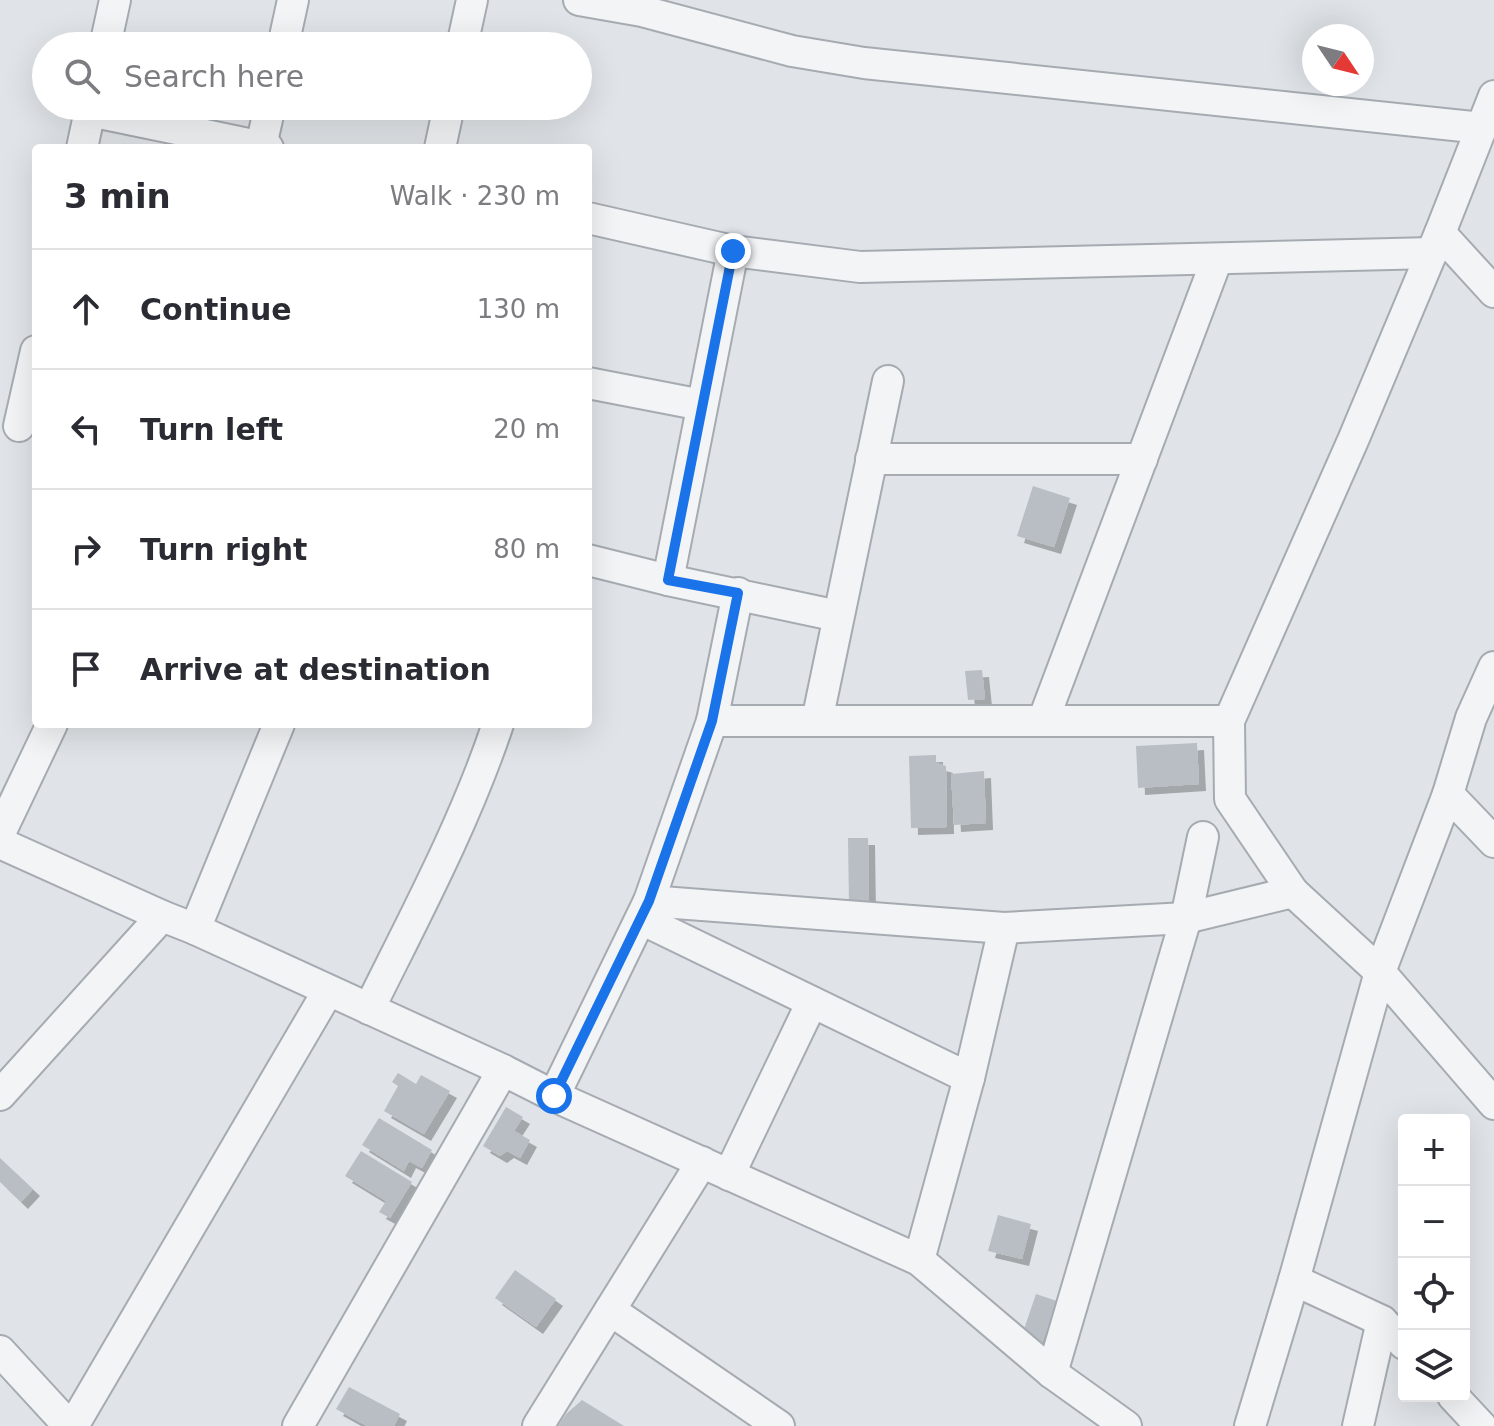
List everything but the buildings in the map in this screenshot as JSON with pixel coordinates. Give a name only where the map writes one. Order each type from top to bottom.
[{"type":"street","points":[[108,32],[115,0]]},
{"type":"street","points":[[286,32],[293,0]]},
{"type":"street","points":[[465,32],[472,0]]},
{"type":"street","points":[[579,0],[634,9],[818,56],[1482,128]]},
{"type":"street","points":[[1494,96],[1354,438],[1229,721],[1230,799],[1293,892],[1380,972],[1494,1104]]},
{"type":"street","points":[[83,144],[88,120]]},
{"type":"street","points":[[144,120],[251,144]]},
{"type":"street","points":[[264,144],[268,120]]},
{"type":"street","points":[[441,144],[446,120]]},
{"type":"street","points":[[592,219],[733,251],[860,267],[1217,259],[1436,243],[1494,292]]},
{"type":"street","points":[[668,580],[733,251]]},
{"type":"street","points":[[1043,721],[1217,259]]},
{"type":"street","points":[[19,426],[32,369]]},
{"type":"street","points":[[817,721],[888,381]]},
{"type":"street","points":[[592,384],[702,405]]},
{"type":"street","points":[[871,459],[1142,459]]},
{"type":"street","points":[[592,561],[838,616]]},
{"type":"street","points":[[554,1096],[645,910],[712,721],[738,593]]},
{"type":"street","points":[[1250,1426],[1380,972],[1448,794],[1471,718],[1494,667]]},
{"type":"street","points":[[712,721],[1229,721]]},
{"type":"street","points":[[0,833],[50,728]]},
{"type":"street","points":[[195,929],[277,728]]},
{"type":"street","points":[[369,1009],[467,810],[497,728]]},
{"type":"street","points":[[1448,794],[1490,830]]},
{"type":"street","points":[[1052,1373],[1186,918],[1203,837]]},
{"type":"street","points":[[0,843],[919,1260],[1052,1373],[1126,1426]]},
{"type":"street","points":[[645,910],[1004,928],[1186,918],[1293,892]]},
{"type":"street","points":[[645,910],[812,1002],[969,1078]]},
{"type":"street","points":[[0,1095],[162,916]]},
{"type":"street","points":[[919,1260],[969,1078],[1004,928]]},
{"type":"street","points":[[0,1351],[71,1426],[328,991]]},
{"type":"street","points":[[538,1426],[610,1310],[716,1169],[812,1002]]},
{"type":"street","points":[[298,1426],[503,1070]]},
{"type":"street","points":[[1294,1280],[1382,1321],[1398,1338]]},
{"type":"street","points":[[610,1310],[779,1426]]},
{"type":"street","points":[[1358,1426],[1382,1321]]},
{"type":"street","points":[[1459,1402],[1481,1426]]},
{"type":"route","points":[[554,1096],[649,901],[712,721],[738,593],[668,580],[733,251]]}]
